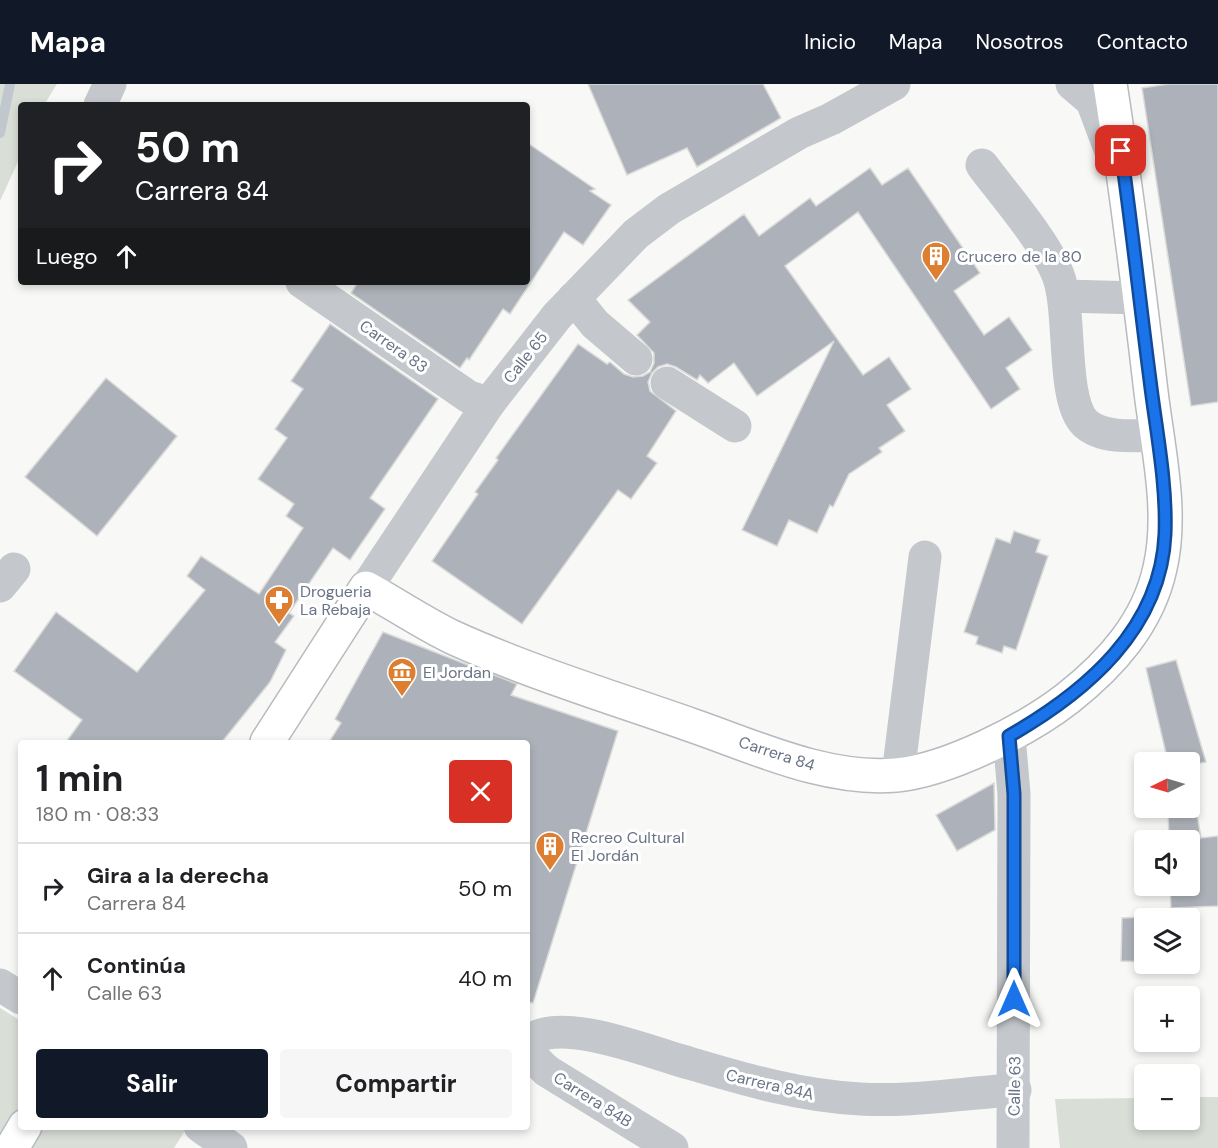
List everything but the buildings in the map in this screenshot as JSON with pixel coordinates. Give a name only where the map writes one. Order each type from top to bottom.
[{"type":"main road","points":[[1110,84],[1128,195],[1156,435]]},
{"type":"main road","name":"Carrera 84","points":[[366,588],[460,640],[521,665],[753,747],[837,771],[898,775],[935,766],[1009,736],[1041,718],[1093,677],[1131,636],[1151,598],[1161,565],[1165,533],[1156,435]]},
{"type":"main road","name":"Calle 65","points":[[268,740],[366,588]]},
{"type":"main road","points":[[12,1148],[23,1130]]},
{"type":"street","points":[[101,102],[110,84]]},
{"type":"street","name":"Calle 65","points":[[366,588],[489,403],[574,298],[636,234],[669,209],[799,133],[831,119],[894,84]]},
{"type":"street","points":[[1072,84],[1092,101],[1128,195]]},
{"type":"street","points":[[982,165],[1049,256],[1064,296],[1072,391],[1085,423],[1096,429],[1125,436],[1156,435]]},
{"type":"street","name":"Carrera 83","points":[[306,285],[469,397],[489,403]]},
{"type":"street","points":[[1064,296],[1140,298]]},
{"type":"street","points":[[574,298],[595,324],[636,359]]},
{"type":"street","points":[[667,383],[735,426]]},
{"type":"street","points":[[898,775],[925,557]]},
{"type":"street","name":"Calle 63","points":[[1009,736],[1014,794],[1015,1090],[1013,1148]]},
{"type":"street","points":[[0,985],[18,996]]},
{"type":"street","name":"Carrera 84A","points":[[532,1039],[540,1034],[555,1032],[592,1036],[810,1094],[881,1099],[1015,1090]]},
{"type":"street","name":"Carrera 84B","points":[[532,1039],[530,1050],[535,1060],[547,1071],[672,1148]]},
{"type":"shaded area","points":[[0,84],[57,84],[46,102],[18,102],[18,162],[0,201]]},
{"type":"shaded area","points":[[0,1008],[18,1019],[18,1130],[185,1130],[174,1148],[0,1148]]},
{"type":"shaded area","points":[[1200,1097],[1218,1097],[1218,1148],[1060,1148],[1055,1099],[1134,1098],[1134,1130],[1200,1130]]},
{"type":"waterway","points":[[0,133],[10,84]]},
{"type":"place","name":"Crucero de la 80","points":[[936,282]]},
{"type":"place","name":"Drogueria La Rebaja","points":[[279,626]]},
{"type":"place","name":"El Jordan","points":[[402,698]]},
{"type":"place","name":"Recreo Cultural El Jordán","points":[[550,872]]},
{"type":"route","points":[[1014,999],[1014,794],[1009,736],[1041,718],[1079,690],[1131,636],[1151,598],[1164,547],[1165,515],[1159,455],[1121,151]]}]
